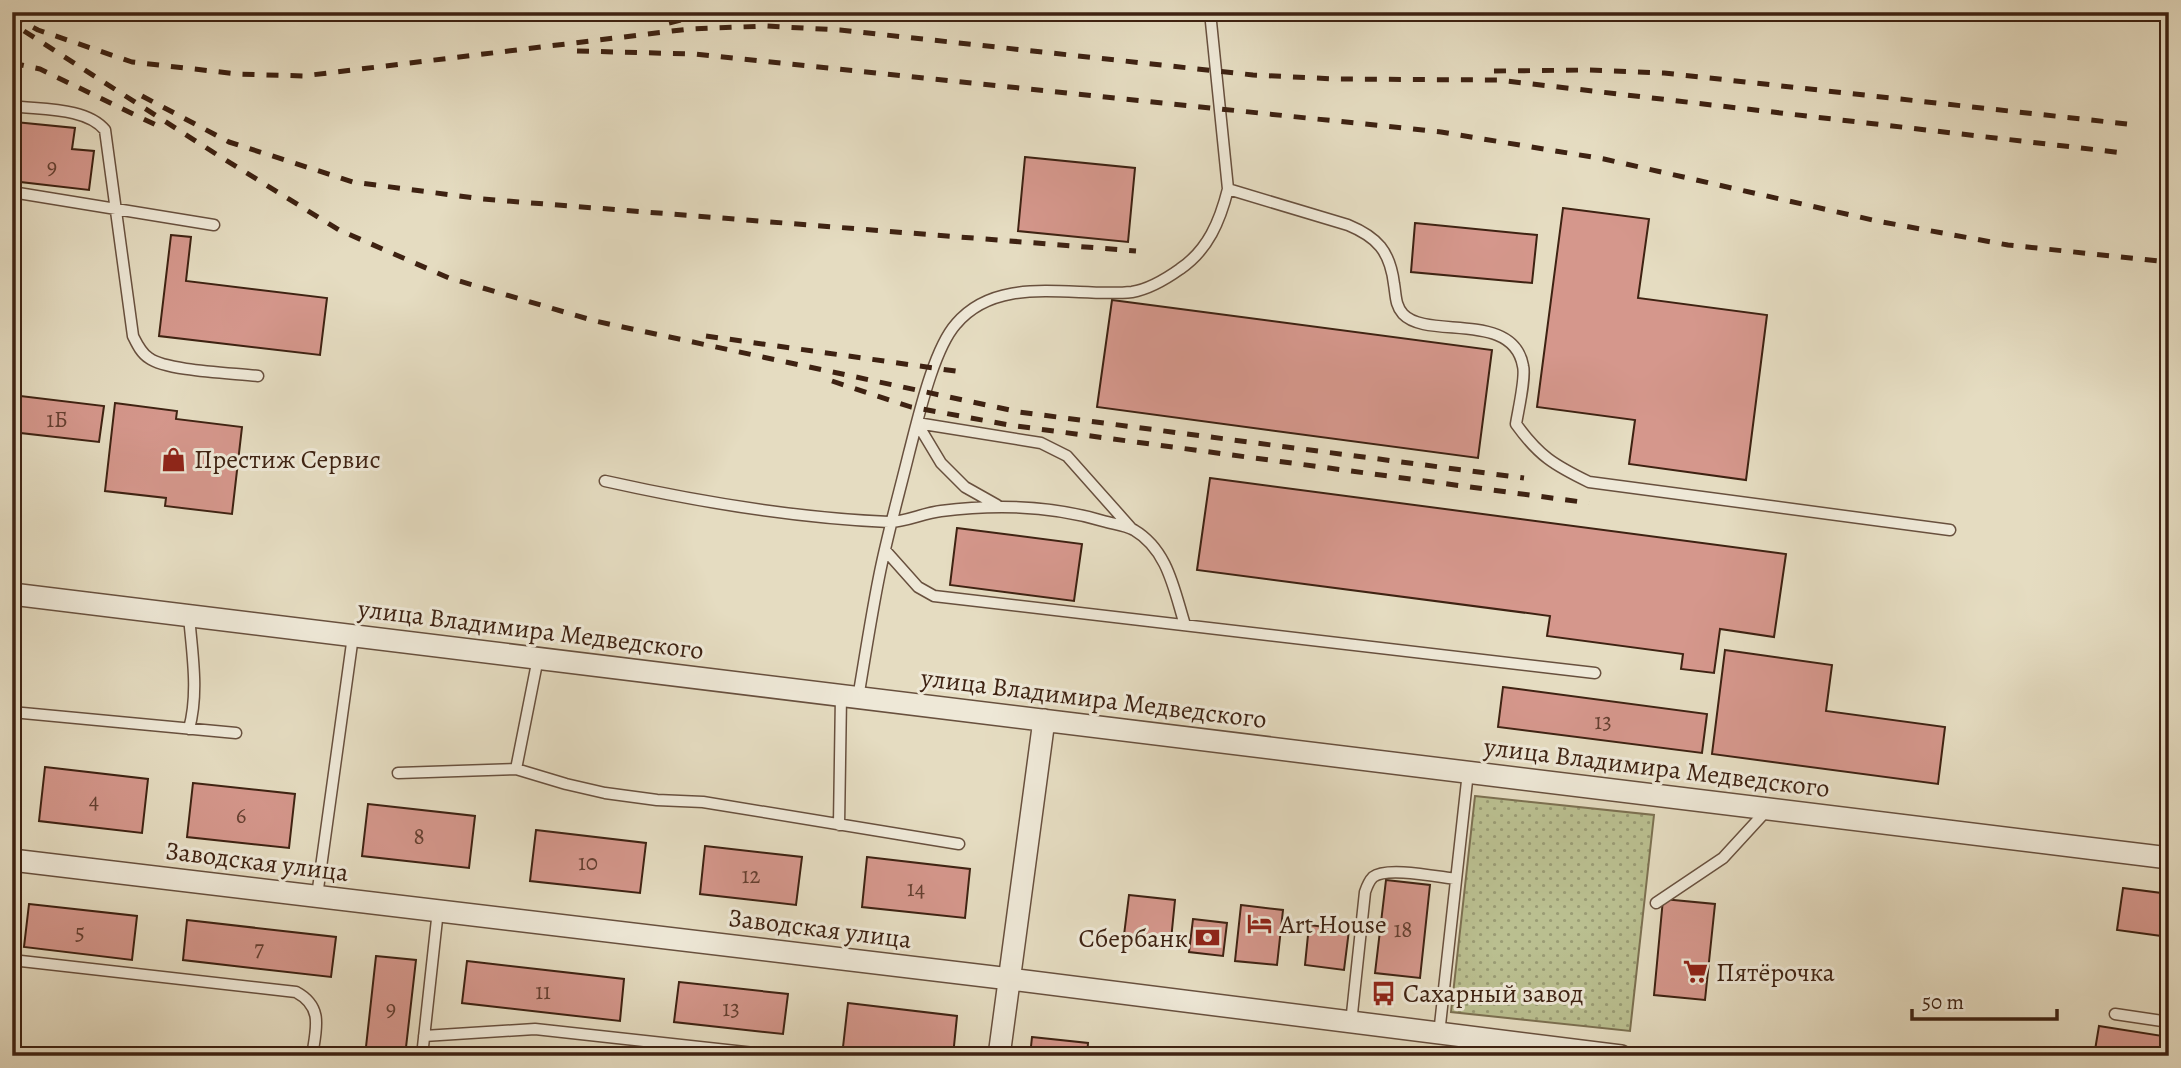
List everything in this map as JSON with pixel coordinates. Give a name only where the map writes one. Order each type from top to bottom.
[{"type":"street","name":"улица Владимира Медведского","points":[[12,594],[2169,858]]},
{"type":"street","points":[[999,1056],[1044,720]]},
{"type":"street","name":"Заводская улица","points":[[12,860],[1010,979],[1439,1034],[1544,1051],[1621,1056]]},
{"type":"lane","points":[[839,825],[849,697],[917,423],[944,342],[956,324],[973,308],[993,298],[1017,292],[1134,292],[1163,281],[1190,262],[1210,239],[1222,213],[1228,190],[1210,12]]},
{"type":"lane","points":[[12,106],[85,115],[97,121],[105,130],[133,336],[139,348],[150,359],[169,366],[258,376]]},
{"type":"lane","points":[[1228,190],[1348,225],[1366,233],[1381,246],[1387,257],[1392,269],[1395,300],[1400,311],[1410,321],[1491,332],[1506,339],[1516,350],[1524,366],[1516,424],[1532,446],[1554,465],[1589,482],[1950,530]]},
{"type":"lane","points":[[12,192],[214,225]]},
{"type":"lane","points":[[917,423],[941,463],[965,487],[1000,506]]},
{"type":"lane","points":[[917,423],[1041,443],[1067,456],[1165,562],[1185,625]]},
{"type":"lane","points":[[605,481],[685,499],[759,510],[893,522],[936,512],[1000,506],[1051,509],[1132,529]]},
{"type":"lane","points":[[885,550],[918,587],[934,596],[1595,673]]},
{"type":"lane","points":[[189,616],[194,691],[189,729]]},
{"type":"lane","points":[[317,896],[353,636]]},
{"type":"lane","points":[[516,769],[538,659]]},
{"type":"lane","points":[[12,712],[236,733]]},
{"type":"lane","points":[[398,773],[516,769],[566,785],[605,793],[657,800],[703,802],[959,844]]},
{"type":"lane","points":[[1439,1034],[1468,772]]},
{"type":"lane","points":[[1656,903],[1723,858],[1768,809]]},
{"type":"lane","points":[[1351,1023],[1365,892],[1370,880],[1375,875],[1388,872],[1456,879]]},
{"type":"lane","points":[[422,1056],[438,911]]},
{"type":"lane","points":[[12,960],[296,992],[307,998],[315,1010],[312,1056]]},
{"type":"lane","points":[[2115,1014],[2169,1022]]},
{"type":"lane","points":[[424,1036],[535,1029],[781,1056]]},
{"type":"green space","points":[[1475,796],[1654,815],[1630,1031],[1451,1012]]},
{"type":"building","points":[[15,122],[75,128],[72,149],[94,151],[89,190],[12,181],[12,129],[14,130]]},
{"type":"building","points":[[1025,157],[1135,168],[1128,242],[1018,231]]},
{"type":"building","points":[[1563,208],[1649,219],[1638,298],[1767,315],[1746,480],[1629,464],[1635,420],[1537,407]]},
{"type":"building","points":[[1415,223],[1537,235],[1532,283],[1411,272]]},
{"type":"building","points":[[171,235],[191,237],[186,281],[327,298],[320,355],[159,336]]},
{"type":"building","points":[[1112,300],[1492,350],[1478,458],[1097,407]]},
{"type":"building","points":[[12,395],[104,406],[99,442],[12,432]]},
{"type":"building","points":[[115,403],[177,411],[176,419],[242,427],[232,514],[165,506],[166,498],[105,491]]},
{"type":"building","points":[[1210,478],[1786,554],[1774,637],[1720,629],[1714,673],[1681,669],[1683,654],[1547,636],[1550,616],[1197,570]]},
{"type":"building","points":[[957,528],[1082,544],[1074,601],[950,585]]},
{"type":"building","points":[[1725,650],[1832,665],[1826,711],[1945,727],[1938,784],[1712,754]]},
{"type":"building","points":[[1503,687],[1707,714],[1702,753],[1498,727]]},
{"type":"building","points":[[45,767],[148,779],[142,833],[39,821]]},
{"type":"building","points":[[193,783],[295,794],[289,848],[187,837]]},
{"type":"building","points":[[368,804],[475,816],[469,868],[362,856]]},
{"type":"building","points":[[536,830],[646,843],[640,893],[530,881]]},
{"type":"building","points":[[705,846],[802,857],[796,905],[700,894]]},
{"type":"building","points":[[867,857],[970,869],[965,918],[862,907]]},
{"type":"building","points":[[1386,880],[1430,885],[1420,978],[1375,973]]},
{"type":"building","points":[[2123,888],[2169,894],[2169,937],[2117,930]]},
{"type":"building","points":[[1129,895],[1175,900],[1171,940],[1124,935]]},
{"type":"building","points":[[1663,899],[1715,904],[1705,1000],[1654,995]]},
{"type":"building","points":[[29,904],[137,916],[132,960],[24,947]]},
{"type":"building","points":[[1241,905],[1283,910],[1277,965],[1235,961]]},
{"type":"building","name":"Сбербанк","points":[[1193,919],[1227,923],[1223,956],[1189,952]]},
{"type":"building","points":[[187,920],[336,937],[331,977],[183,960]]},
{"type":"building","points":[[1309,925],[1349,930],[1344,970],[1305,965]]},
{"type":"building","points":[[376,956],[416,960],[405,1056],[365,1056]]},
{"type":"building","points":[[467,961],[624,979],[620,1021],[462,1003]]},
{"type":"building","points":[[679,982],[788,994],[783,1034],[674,1022]]},
{"type":"building","points":[[848,1003],[957,1016],[953,1056],[921,1056],[843,1047]]},
{"type":"building","points":[[2099,1026],[2169,1037],[2169,1056],[2094,1056]]},
{"type":"building","points":[[1032,1037],[1088,1043],[1087,1056],[1030,1056]]},
{"type":"building","points":[[1152,1051],[1190,1055],[1152,1056]]},
{"type":"railway","points":[[669,23],[714,12]]},
{"type":"railway","points":[[12,16],[38,30],[132,62],[238,74],[303,76],[689,29],[766,26],[840,30],[1253,75],[1335,79],[1498,80],[2124,153]]},
{"type":"railway","points":[[24,31],[339,230],[449,278],[595,321],[1019,412],[1524,478]]},
{"type":"railway","points":[[577,51],[694,54],[1441,132],[1604,159],[1877,221],[2008,245],[2169,262]]},
{"type":"railway","points":[[12,63],[40,69],[156,125]]},
{"type":"railway","points":[[1494,71],[1590,70],[1664,73],[2127,124]]},
{"type":"railway","points":[[142,96],[229,142],[353,182],[482,199],[1136,251]]},
{"type":"railway","points":[[706,336],[962,372]]},
{"type":"railway","points":[[832,381],[911,407],[1009,425],[1589,503]]},
{"type":"place","name":"Престиж Сервис","points":[[174,459]]},
{"type":"place","name":"Art House","points":[[1260,924]]},
{"type":"place","name":"Сбербанк","points":[[1208,938]]},
{"type":"place","name":"Пятёрочка","points":[[1696,972]]},
{"type":"place","name":"Сахарный завод","points":[[1383,993]]}]
